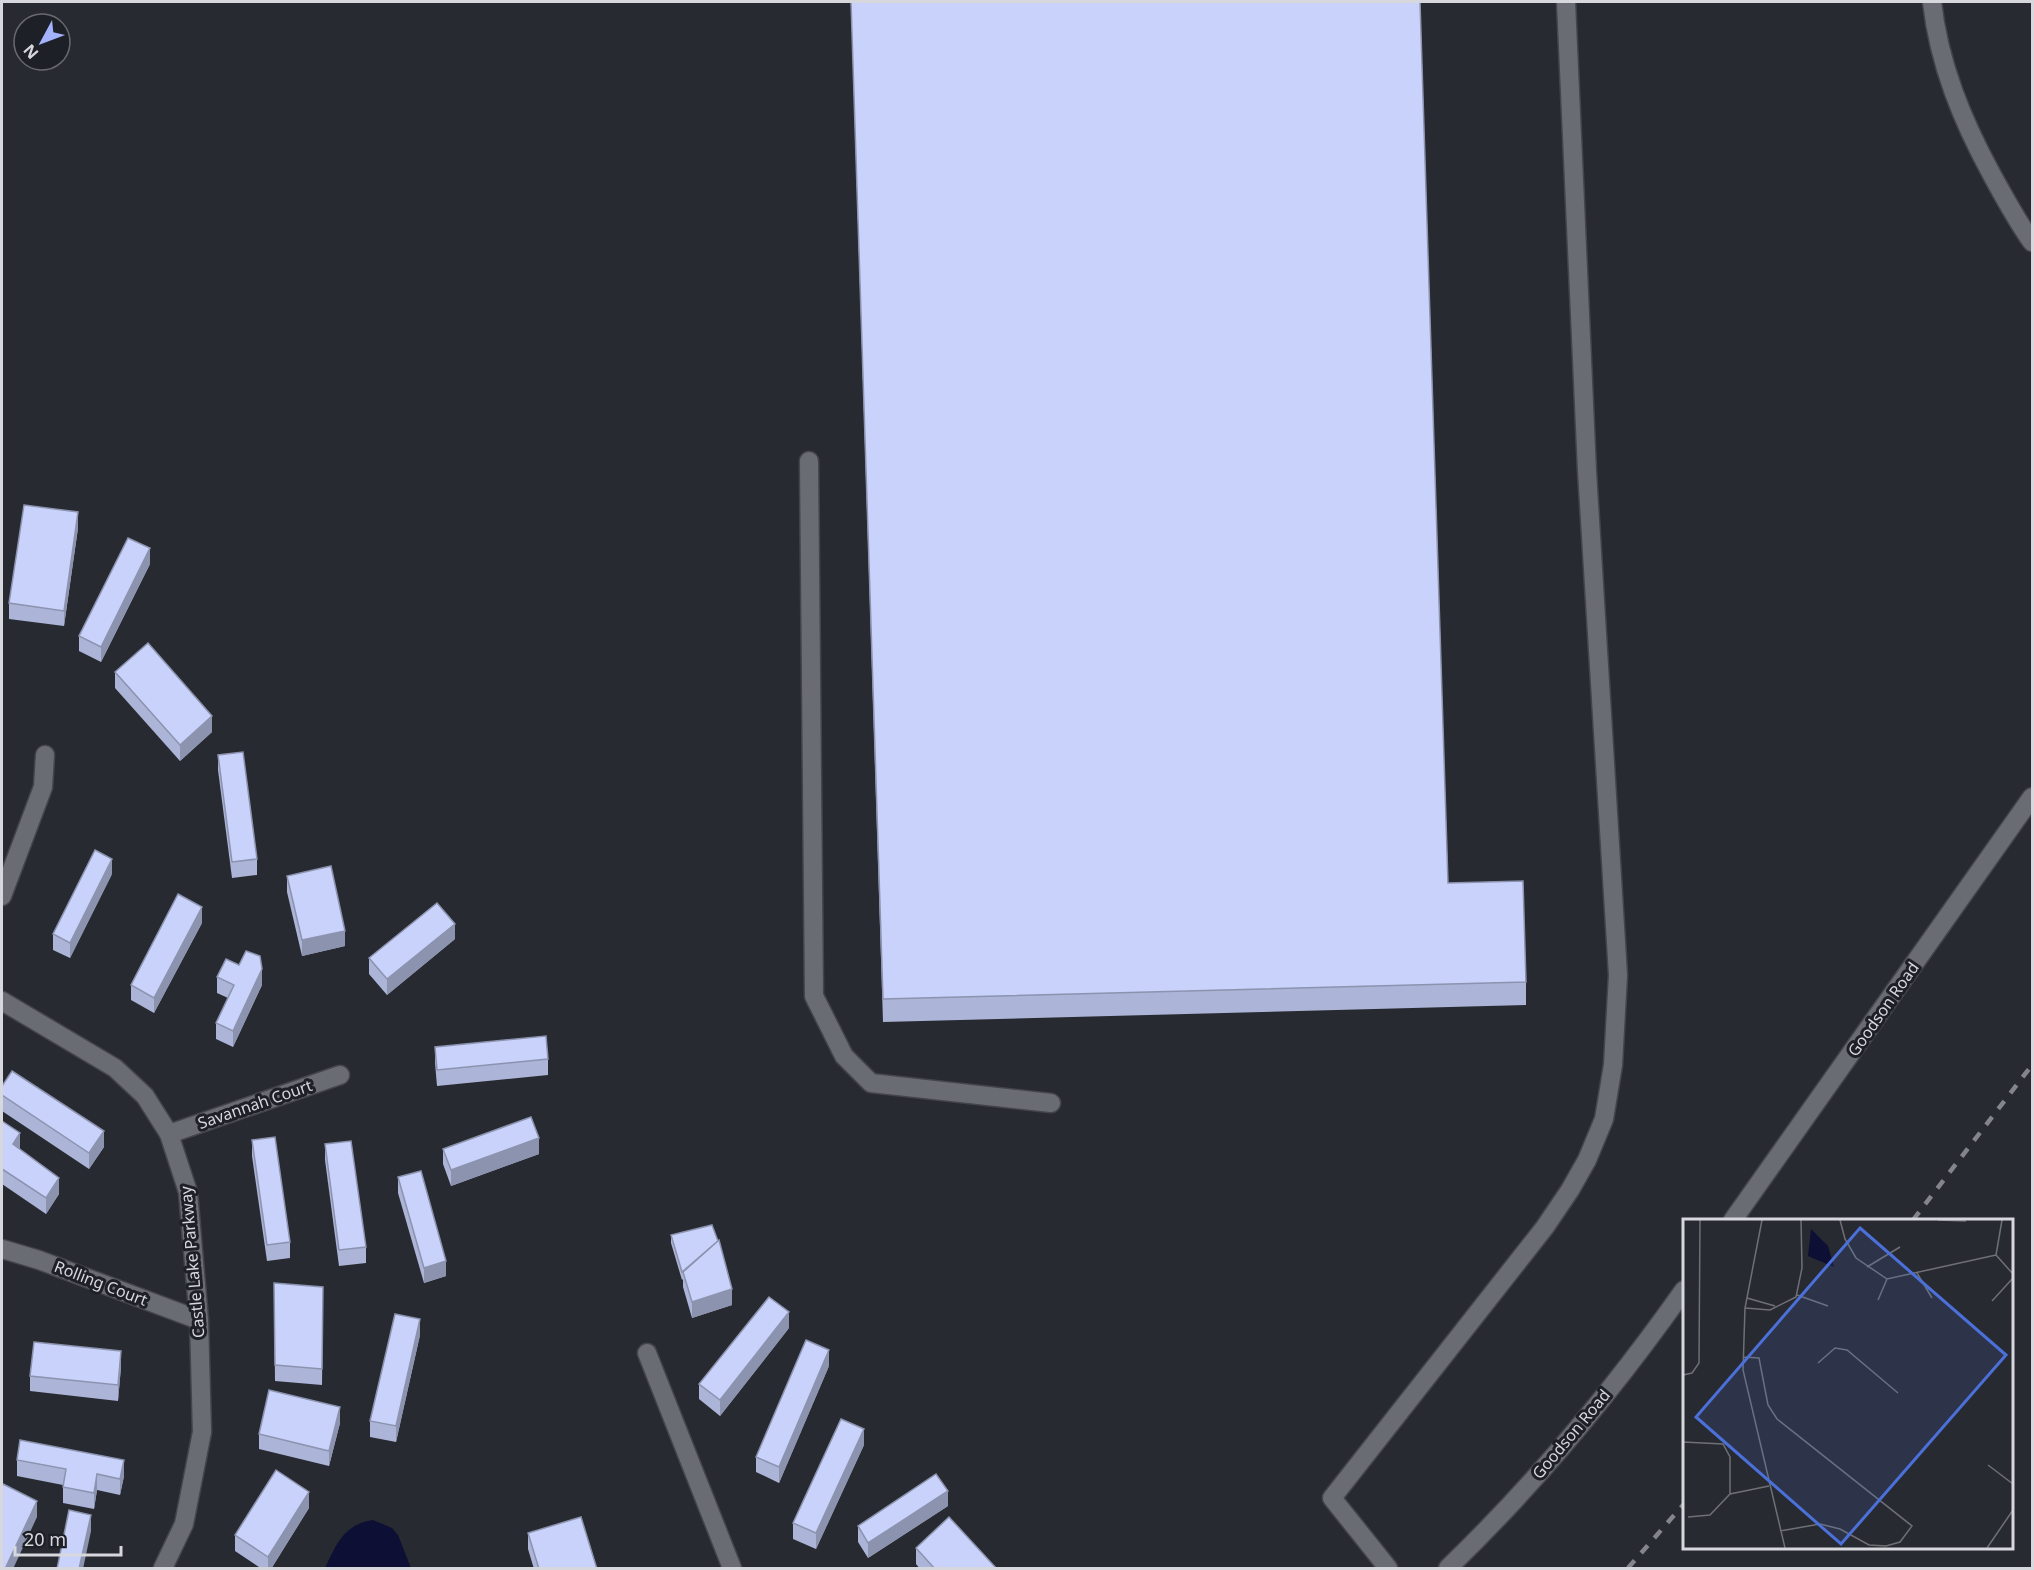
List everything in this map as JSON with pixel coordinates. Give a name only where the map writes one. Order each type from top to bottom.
[{"type":"street","points":[[1388,1569],[1332,1498],[1545,1227],[1570,1190],[1587,1160],[1604,1119],[1613,1065],[1618,975],[1588,482],[1566,2]]},
{"type":"street","points":[[1932,2],[1935,29],[1950,86],[1974,142],[2032,242]]},
{"type":"street","points":[[809,461],[814,996],[844,1056],[871,1083],[1051,1103]]},
{"type":"street","points":[[2,896],[43,787],[45,755]]},
{"type":"street","name":"Goodson Road","points":[[1735,1219],[2032,797]]},
{"type":"street","name":"Castle Lake Parkway","points":[[2,1001],[115,1068],[145,1096],[169,1134],[189,1192],[199,1320],[202,1432],[184,1524],[163,1569]]},
{"type":"street","name":"Savannah Court","points":[[169,1134],[340,1075]]},
{"type":"street","name":"Rolling Court","points":[[2,1249],[39,1260],[199,1320]]},
{"type":"street","name":"Goodson Road","points":[[1448,1569],[1494,1524],[1598,1405],[1683,1291]]},
{"type":"street","points":[[647,1353],[732,1569]]},
{"type":"shaded area","points":[[373,1520],[392,1528],[398,1535],[411,1568],[325,1568],[337,1544],[348,1531],[363,1522]]},
{"type":"building","points":[[851,2],[1420,2],[1448,883],[1523,881],[1526,982],[883,999]]},
{"type":"building","points":[[24,505],[78,512],[64,611],[9,603]]},
{"type":"building","points":[[128,538],[150,548],[101,647],[79,636]]},
{"type":"building","points":[[148,643],[212,716],[180,745],[115,672]]},
{"type":"building","points":[[243,752],[257,859],[232,862],[218,755]]},
{"type":"building","points":[[95,850],[112,859],[70,943],[53,934]]},
{"type":"building","points":[[331,866],[345,931],[302,940],[287,876]]},
{"type":"building","points":[[178,894],[202,907],[154,998],[131,985]]},
{"type":"building","points":[[437,903],[455,924],[387,979],[369,958]]},
{"type":"building","points":[[246,951],[260,956],[262,969],[233,1031],[216,1023],[234,985],[217,977],[226,959],[239,965]]},
{"type":"building","points":[[546,1036],[548,1059],[437,1070],[435,1047]]},
{"type":"building","points":[[12,1071],[104,1131],[89,1153],[2,1095],[2,1086]]},
{"type":"building","points":[[531,1117],[539,1138],[451,1170],[443,1149]]},
{"type":"building","points":[[2,1121],[20,1133],[13,1144],[59,1178],[46,1198],[2,1169]]},
{"type":"building","points":[[275,1137],[290,1242],[267,1245],[252,1140]]},
{"type":"building","points":[[351,1141],[366,1247],[339,1250],[325,1144]]},
{"type":"building","points":[[421,1171],[446,1261],[424,1268],[398,1177]]},
{"type":"building","points":[[712,1225],[718,1241],[682,1272],[671,1235]]},
{"type":"building","points":[[719,1240],[732,1289],[692,1302],[683,1272]]},
{"type":"building","points":[[274,1283],[323,1287],[322,1369],[275,1365]]},
{"type":"building","points":[[769,1297],[789,1312],[720,1400],[699,1384]]},
{"type":"building","points":[[395,1314],[420,1319],[396,1426],[370,1421]]},
{"type":"building","points":[[806,1340],[829,1350],[779,1467],[756,1457]]},
{"type":"building","points":[[34,1342],[121,1351],[118,1385],[30,1376]]},
{"type":"building","points":[[269,1390],[340,1407],[329,1451],[259,1434]]},
{"type":"building","points":[[841,1419],[864,1429],[816,1533],[793,1523]]},
{"type":"building","points":[[20,1440],[124,1460],[120,1479],[97,1474],[94,1493],[63,1487],[66,1469],[17,1460]]},
{"type":"building","points":[[276,1470],[309,1492],[268,1557],[235,1535]]},
{"type":"building","points":[[936,1474],[948,1491],[868,1543],[858,1526]]},
{"type":"building","points":[[3,1484],[37,1501],[5,1569],[2,1569]]},
{"type":"building","points":[[69,1510],[91,1515],[79,1569],[57,1569]]},
{"type":"building","points":[[581,1517],[597,1569],[539,1569],[528,1533]]},
{"type":"building","points":[[949,1517],[997,1569],[935,1569],[916,1548]]},
{"type":"railway","points":[[1914,1219],[2032,1065]]},
{"type":"railway","points":[[1628,1568],[1683,1505]]}]
